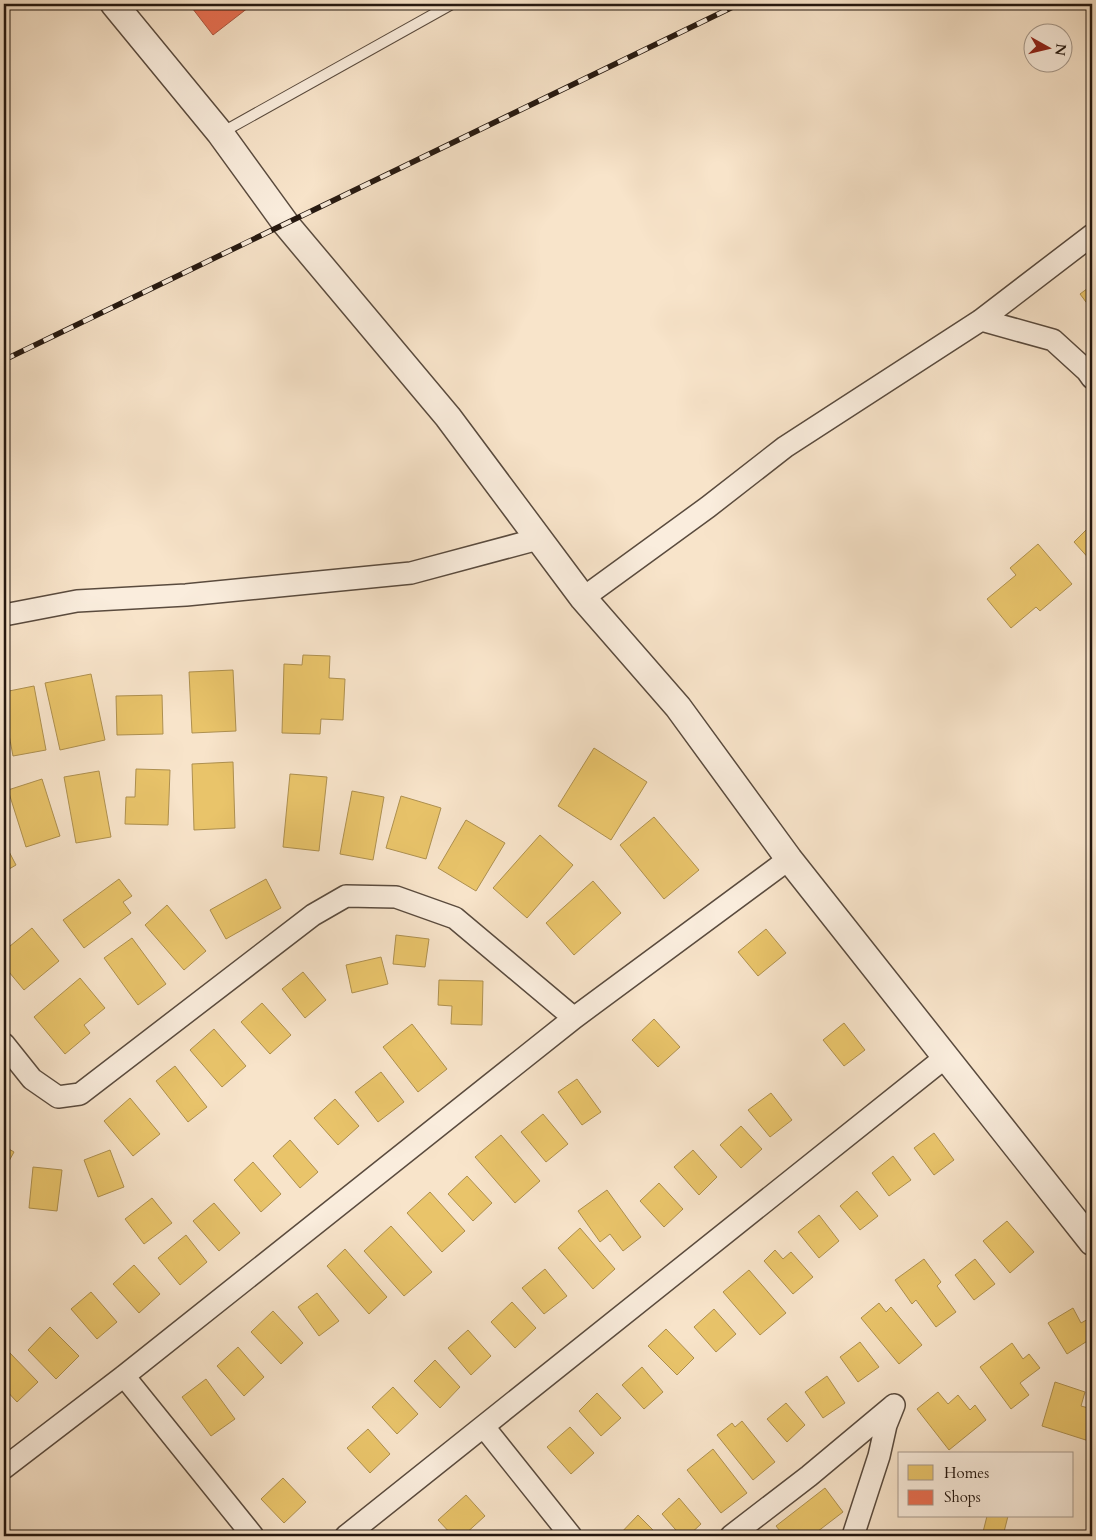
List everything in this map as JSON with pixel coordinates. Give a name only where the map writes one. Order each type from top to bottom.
[{"type":"street","points":[[114,4],[220,134],[286,224],[448,417],[583,598],[678,707],[789,859],[1092,1242]]},
{"type":"street","points":[[583,598],[708,507],[785,447],[981,320],[1092,235]]},
{"type":"street","points":[[981,320],[1053,340],[1087,371],[1092,378]]},
{"type":"street","points":[[4,615],[77,602],[186,595],[411,573],[538,539]]},
{"type":"street","points":[[5,1463],[124,1376],[574,1018],[789,859]]},
{"type":"street","points":[[4,1044],[32,1078],[58,1097],[80,1094],[313,915],[346,896],[396,897],[455,918],[574,1018]]},
{"type":"street","points":[[346,1536],[946,1056]]},
{"type":"street","points":[[124,1376],[253,1536]]},
{"type":"street","points":[[732,1536],[809,1476],[894,1405],[886,1425],[879,1456],[853,1536]]},
{"type":"street","points":[[484,1427],[571,1536]]},
{"type":"lane","points":[[220,134],[452,4]]},
{"type":"building: Homes","points":[[1092,285],[1092,310],[1080,294]]},
{"type":"building: Homes","points":[[1092,524],[1092,562],[1074,542]]},
{"type":"building: Homes","points":[[1038,544],[1072,584],[1040,611],[1036,607],[1011,628],[987,599],[1016,575],[1010,568]]},
{"type":"building: Homes","points":[[303,655],[330,656],[329,678],[345,679],[343,720],[321,719],[320,734],[282,733],[284,664],[302,665]]},
{"type":"building: Homes","points":[[233,670],[236,731],[192,733],[189,672]]},
{"type":"building: Homes","points":[[91,674],[105,740],[60,750],[45,683]]},
{"type":"building: Homes","points":[[34,686],[46,750],[13,756],[4,708],[4,692]]},
{"type":"building: Homes","points":[[162,695],[163,734],[117,735],[116,696]]},
{"type":"building: Homes","points":[[594,748],[647,782],[611,840],[558,806]]},
{"type":"building: Homes","points":[[233,762],[235,828],[194,830],[192,764]]},
{"type":"building: Homes","points":[[136,769],[170,770],[168,825],[125,824],[126,797],[135,797]]},
{"type":"building: Homes","points":[[99,771],[111,837],[76,843],[64,777]]},
{"type":"building: Homes","points":[[290,774],[327,777],[319,851],[283,847]]},
{"type":"building: Homes","points":[[42,779],[60,836],[26,847],[8,790]]},
{"type":"building: Homes","points":[[352,791],[384,797],[373,860],[340,854]]},
{"type":"building: Homes","points":[[401,796],[441,808],[426,859],[386,848]]},
{"type":"building: Homes","points":[[654,817],[699,870],[664,899],[620,845]]},
{"type":"building: Homes","points":[[466,820],[505,843],[476,891],[438,868]]},
{"type":"building: Homes","points":[[540,835],[573,865],[527,918],[493,888]]},
{"type":"building: Homes","points":[[4,842],[16,865],[4,872]]},
{"type":"building: Homes","points":[[119,879],[132,896],[123,902],[131,913],[84,948],[63,920]]},
{"type":"building: Homes","points":[[266,879],[281,908],[226,939],[210,910]]},
{"type":"building: Homes","points":[[593,881],[621,913],[574,955],[546,923]]},
{"type":"building: Homes","points":[[167,905],[206,951],[184,970],[145,925]]},
{"type":"building: Homes","points":[[32,928],[59,961],[24,990],[4,966],[4,951]]},
{"type":"building: Homes","points":[[766,929],[786,953],[758,976],[738,952]]},
{"type":"building: Homes","points":[[396,935],[429,939],[425,967],[393,964]]},
{"type":"building: Homes","points":[[132,938],[166,984],[138,1005],[104,958]]},
{"type":"building: Homes","points":[[381,957],[388,984],[352,993],[346,965]]},
{"type":"building: Homes","points":[[303,972],[326,1000],[305,1018],[282,989]]},
{"type":"building: Homes","points":[[80,978],[105,1008],[84,1025],[90,1033],[65,1054],[34,1017]]},
{"type":"building: Homes","points":[[439,980],[483,981],[482,1025],[451,1024],[452,1006],[438,1005]]},
{"type":"building: Homes","points":[[262,1003],[291,1035],[270,1054],[241,1022]]},
{"type":"building: Homes","points":[[654,1019],[680,1047],[658,1067],[632,1040]]},
{"type":"building: Homes","points":[[844,1023],[865,1050],[844,1066],[823,1040]]},
{"type":"building: Homes","points":[[412,1024],[447,1069],[418,1092],[383,1047]]},
{"type":"building: Homes","points":[[214,1029],[246,1066],[222,1087],[190,1050]]},
{"type":"building: Homes","points":[[175,1066],[207,1107],[188,1122],[156,1081]]},
{"type":"building: Homes","points":[[381,1072],[404,1102],[378,1122],[355,1092]]},
{"type":"building: Homes","points":[[577,1079],[601,1112],[582,1125],[558,1092]]},
{"type":"building: Homes","points":[[771,1093],[792,1120],[770,1137],[748,1110]]},
{"type":"building: Homes","points":[[130,1098],[160,1134],[133,1156],[104,1121]]},
{"type":"building: Homes","points":[[335,1099],[359,1126],[338,1145],[314,1118]]},
{"type":"building: Homes","points":[[543,1114],[568,1144],[546,1162],[521,1132]]},
{"type":"building: Homes","points":[[741,1126],[762,1149],[741,1168],[720,1145]]},
{"type":"building: Homes","points":[[934,1133],[954,1160],[934,1175],[914,1148]]},
{"type":"building: Homes","points":[[501,1135],[540,1181],[515,1203],[475,1157]]},
{"type":"building: Homes","points":[[290,1140],[318,1172],[300,1188],[273,1156]]},
{"type":"building: Homes","points":[[4,1146],[14,1152],[4,1170]]},
{"type":"building: Homes","points":[[110,1150],[124,1187],[98,1197],[84,1160]]},
{"type":"building: Homes","points":[[693,1150],[717,1177],[699,1195],[674,1167]]},
{"type":"building: Homes","points":[[893,1156],[911,1180],[889,1196],[872,1173]]},
{"type":"building: Homes","points":[[253,1162],[281,1194],[261,1212],[234,1180]]},
{"type":"building: Homes","points":[[33,1167],[62,1170],[57,1211],[29,1208]]},
{"type":"building: Homes","points":[[467,1176],[492,1203],[473,1221],[448,1194]]},
{"type":"building: Homes","points":[[659,1183],[683,1209],[664,1227],[640,1201]]},
{"type":"building: Homes","points":[[607,1190],[641,1237],[623,1251],[610,1234],[600,1242],[578,1211]]},
{"type":"building: Homes","points":[[857,1191],[878,1216],[860,1230],[840,1206]]},
{"type":"building: Homes","points":[[430,1192],[465,1231],[442,1252],[407,1213]]},
{"type":"building: Homes","points":[[152,1198],[172,1223],[144,1244],[125,1219]]},
{"type":"building: Homes","points":[[214,1203],[240,1233],[219,1251],[193,1221]]},
{"type":"building: Homes","points":[[819,1215],[839,1241],[819,1258],[798,1232]]},
{"type":"building: Homes","points":[[1007,1221],[1034,1252],[1010,1273],[983,1241]]},
{"type":"building: Homes","points":[[391,1226],[432,1272],[404,1296],[364,1251]]},
{"type":"building: Homes","points":[[580,1228],[615,1269],[593,1289],[558,1248]]},
{"type":"building: Homes","points":[[186,1235],[207,1262],[180,1285],[158,1258]]},
{"type":"building: Homes","points":[[345,1249],[387,1297],[369,1314],[327,1266]]},
{"type":"building: Homes","points":[[775,1250],[783,1259],[791,1252],[813,1277],[793,1294],[764,1261]]},
{"type":"building: Homes","points":[[924,1259],[941,1282],[937,1286],[956,1312],[936,1327],[916,1300],[912,1304],[895,1280]]},
{"type":"building: Homes","points":[[975,1259],[995,1284],[974,1300],[955,1275]]},
{"type":"building: Homes","points":[[134,1265],[160,1294],[139,1313],[113,1284]]},
{"type":"building: Homes","points":[[545,1269],[567,1296],[544,1314],[522,1288]]},
{"type":"building: Homes","points":[[749,1270],[786,1313],[760,1335],[723,1292]]},
{"type":"building: Homes","points":[[91,1292],[117,1322],[97,1339],[71,1309]]},
{"type":"building: Homes","points":[[317,1293],[339,1321],[319,1336],[298,1307]]},
{"type":"building: Homes","points":[[512,1302],[536,1328],[515,1348],[491,1322]]},
{"type":"building: Homes","points":[[879,1303],[886,1312],[891,1307],[922,1345],[899,1364],[861,1318]]},
{"type":"building: Homes","points":[[1073,1308],[1081,1323],[1090,1318],[1092,1321],[1092,1338],[1067,1354],[1048,1323]]},
{"type":"building: Homes","points":[[714,1309],[736,1334],[716,1352],[694,1327]]},
{"type":"building: Homes","points":[[273,1311],[303,1343],[281,1364],[251,1332]]},
{"type":"building: Homes","points":[[50,1327],[79,1356],[56,1379],[28,1350]]},
{"type":"building: Homes","points":[[666,1329],[694,1358],[677,1375],[648,1346]]},
{"type":"building: Homes","points":[[468,1330],[491,1356],[471,1375],[448,1348]]},
{"type":"building: Homes","points":[[860,1342],[879,1367],[858,1382],[840,1357]]},
{"type":"building: Homes","points":[[1012,1343],[1023,1359],[1029,1354],[1040,1368],[1020,1383],[1029,1395],[1011,1409],[980,1367]]},
{"type":"building: Homes","points":[[238,1347],[264,1377],[244,1396],[217,1366]]},
{"type":"building: Homes","points":[[9,1352],[38,1382],[17,1402],[4,1388],[4,1357]]},
{"type":"building: Homes","points":[[435,1360],[460,1387],[440,1408],[414,1381]]},
{"type":"building: Homes","points":[[642,1367],[663,1392],[644,1409],[622,1385]]},
{"type":"building: Homes","points":[[827,1376],[845,1403],[823,1418],[805,1392]]},
{"type":"building: Homes","points":[[206,1379],[235,1419],[211,1436],[182,1397]]},
{"type":"building: Homes","points":[[1055,1382],[1085,1392],[1081,1406],[1092,1409],[1092,1442],[1042,1426]]},
{"type":"building: Homes","points":[[393,1387],[418,1414],[397,1434],[372,1407]]},
{"type":"building: Homes","points":[[938,1392],[948,1404],[958,1395],[970,1410],[975,1405],[986,1420],[949,1450],[917,1409]]},
{"type":"building: Homes","points":[[597,1393],[621,1418],[601,1436],[579,1411]]},
{"type":"building: Homes","points":[[786,1403],[805,1425],[787,1442],[767,1419]]},
{"type":"building: Homes","points":[[742,1421],[775,1462],[753,1480],[717,1435],[732,1423],[735,1427]]},
{"type":"building: Homes","points":[[570,1427],[594,1453],[571,1474],[547,1447]]},
{"type":"building: Homes","points":[[368,1429],[390,1454],[370,1473],[347,1448]]},
{"type":"building: Homes","points":[[713,1449],[747,1493],[721,1513],[687,1470]]},
{"type":"building: Homes","points":[[283,1478],[306,1502],[284,1523],[261,1499]]},
{"type":"building: Homes","points":[[825,1488],[843,1512],[814,1536],[784,1536],[776,1526]]},
{"type":"building: Homes","points":[[466,1495],[485,1516],[463,1536],[453,1536],[438,1520]]},
{"type":"building: Homes","points":[[679,1498],[701,1524],[688,1536],[681,1536],[662,1514]]},
{"type":"building: Homes","points":[[638,1515],[659,1536],[618,1536]]},
{"type":"building: Homes","points":[[986,1518],[1008,1518],[1003,1536],[982,1536]]},
{"type":"building: Shops","points":[[189,4],[253,4],[213,35]]},
{"type":"railway","points":[[4,360],[739,4]]}]
